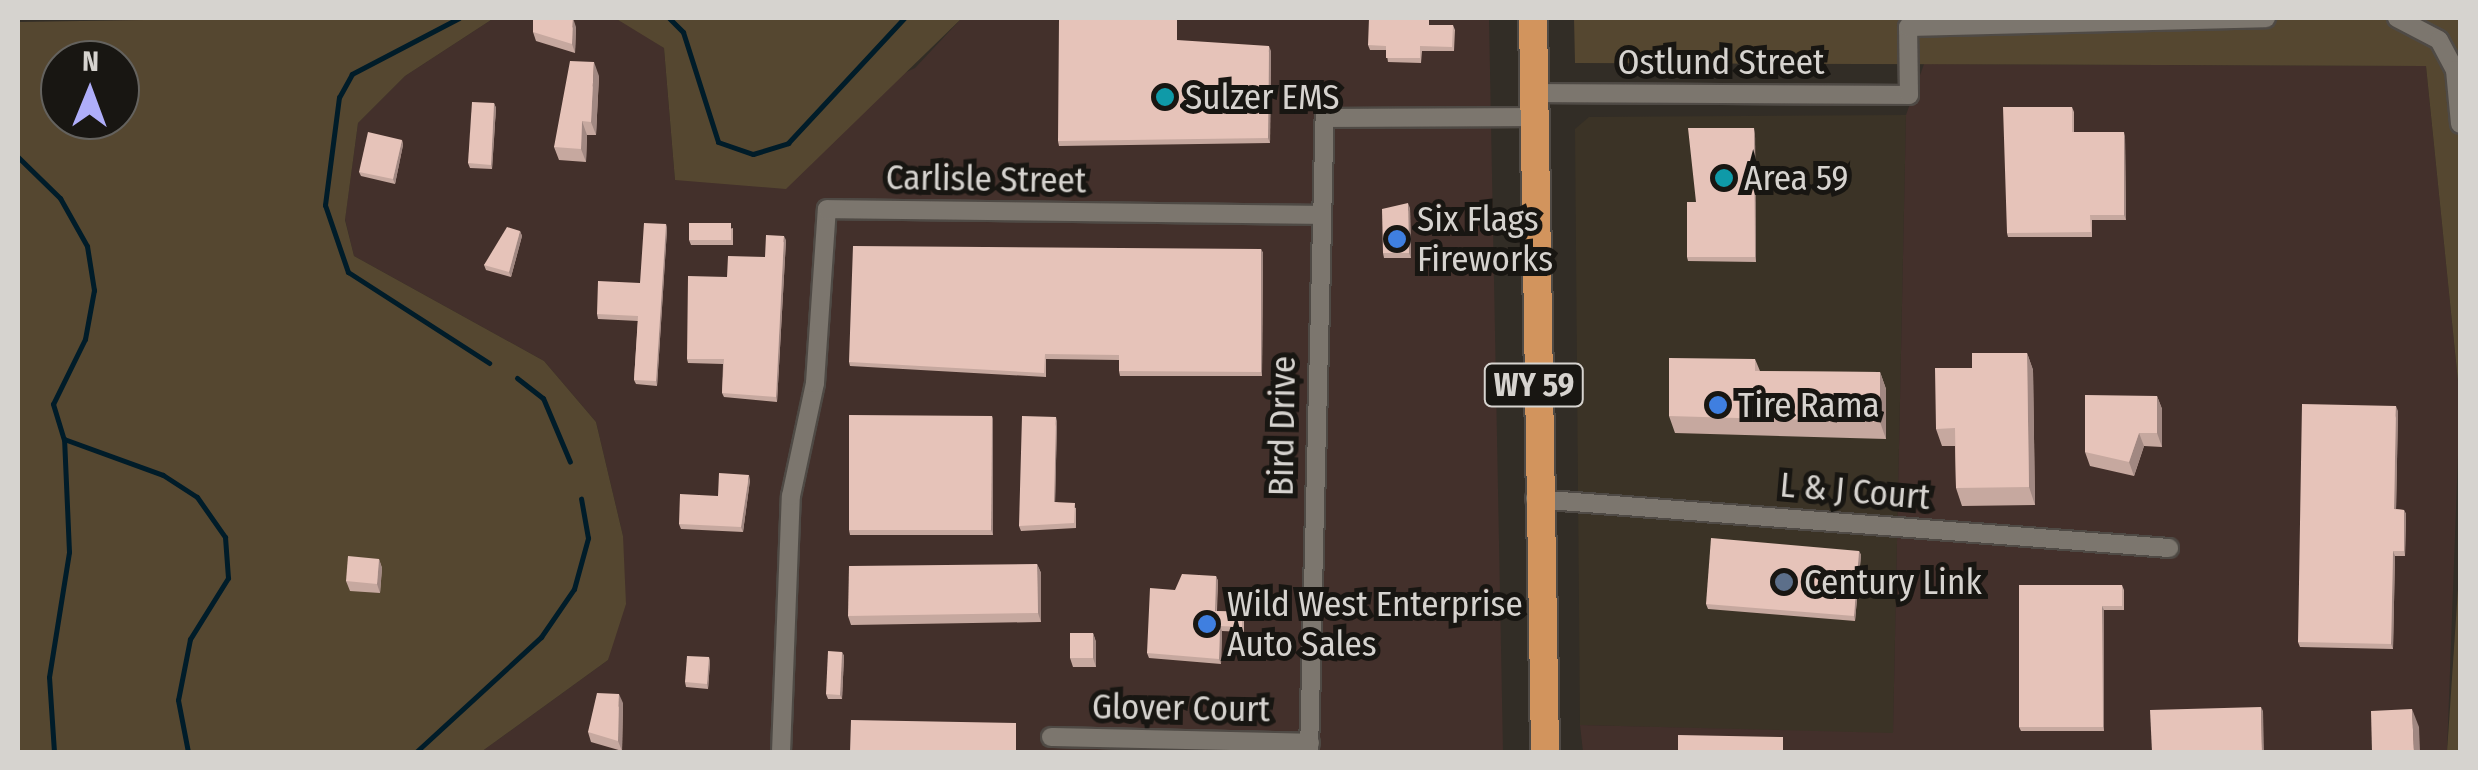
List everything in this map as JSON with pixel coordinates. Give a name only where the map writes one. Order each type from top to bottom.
[{"type":"highway","name":"WY 59","points":[[1533,18],[1535,499],[1545,752]]},
{"type":"street","name":"Ostlund Street","points":[[1533,105],[1909,96],[1908,27],[2266,18]]},
{"type":"street","points":[[2397,18],[2439,40],[2455,70],[2460,124]]},
{"type":"street","name":"Bird Drive","points":[[1309,748],[1319,215],[1327,110],[1533,105]]},
{"type":"street","name":"Carlisle Street","points":[[781,752],[791,496],[815,383],[826,209],[1319,215]]},
{"type":"street","name":"L & J Court","points":[[1535,499],[2169,548]]},
{"type":"street","name":"Glover Court","points":[[1052,737],[1309,748]]},
{"type":"shaded area","points":[[18,18],[272,18],[272,24]]},
{"type":"shaded area","points":[[494,18],[620,18],[664,48],[675,180],[915,68],[962,18],[1489,18],[1503,752],[481,752],[608,660],[623,536],[596,422],[544,361],[354,256],[345,219],[358,123],[405,76]]},
{"type":"shaded area","points":[[494,18],[405,76],[358,123],[345,220],[354,256],[544,361],[596,422],[623,536],[626,604],[608,660],[481,752],[18,752],[18,22]]},
{"type":"shaded area","points":[[615,18],[962,18],[786,189],[675,180],[664,48]]},
{"type":"shaded area","points":[[1574,18],[2460,18],[2460,401],[2426,66],[1575,63]]},
{"type":"shaded area","points":[[1924,64],[2426,66],[2460,401],[2447,752],[1583,752],[1580,725],[1893,733],[1906,115]]},
{"type":"shaded area","points":[[1906,115],[1893,734],[1580,725],[1575,129],[1589,117]]},
{"type":"shaded area","points":[[2460,559],[2460,752],[2447,752]]},
{"type":"building","points":[[533,18],[573,18],[572,44],[533,32]]},
{"type":"building","name":"Sulzer EMS","points":[[1059,18],[1177,18],[1177,40],[1269,46],[1268,138],[1058,141]]},
{"type":"building","points":[[1369,18],[1429,18],[1429,25],[1453,25],[1452,47],[1420,46],[1420,58],[1386,58],[1386,46],[1368,45]]},
{"type":"building","points":[[570,61],[594,62],[591,122],[582,121],[581,149],[554,147]]},
{"type":"building","points":[[472,102],[494,103],[491,165],[468,163]]},
{"type":"building","points":[[2003,107],[2072,107],[2072,132],[2124,132],[2124,215],[2090,215],[2091,232],[2007,233]]},
{"type":"building","name":"Area 59","points":[[1688,128],[1754,128],[1755,257],[1687,257],[1687,202],[1696,202]]},
{"type":"building","points":[[368,132],[402,140],[393,179],[359,172]]},
{"type":"building","name":"Six Flags Fireworks","points":[[1408,203],[1409,253],[1383,253],[1382,209]]},
{"type":"building","points":[[644,223],[666,224],[656,381],[634,380],[638,316],[597,314],[598,281],[640,283]]},
{"type":"building","points":[[689,223],[731,223],[731,240],[689,240]]},
{"type":"building","points":[[507,227],[520,231],[509,272],[484,265]]},
{"type":"building","points":[[766,235],[784,236],[776,397],[722,393],[724,359],[687,359],[688,276],[727,277],[728,256],[765,257]]},
{"type":"building","points":[[853,246],[1261,249],[1261,372],[1119,371],[1119,355],[1045,354],[1044,373],[849,362]]},
{"type":"building","points":[[1972,353],[2027,353],[2029,487],[1956,488],[1955,428],[1936,429],[1935,368],[1972,368]]},
{"type":"building","points":[[1669,358],[1755,359],[1755,371],[1880,372],[1880,422],[1669,416]]},
{"type":"building","points":[[2085,395],[2157,396],[2157,433],[2139,433],[2129,462],[2085,452]]},
{"type":"building","points":[[2302,404],[2396,406],[2394,509],[2404,510],[2404,551],[2393,551],[2391,644],[2298,642]]},
{"type":"building","points":[[849,415],[992,416],[991,530],[849,530]]},
{"type":"building","points":[[1022,416],[1056,417],[1054,502],[1075,503],[1074,523],[1019,526]]},
{"type":"building","points":[[719,473],[749,475],[741,527],[679,524],[680,494],[718,496]]},
{"type":"building","name":"Century Link","points":[[1711,538],[1859,551],[1854,616],[1706,604]]},
{"type":"building","points":[[348,556],[379,559],[377,584],[346,581]]},
{"type":"building","points":[[1037,564],[1038,613],[848,616],[849,566]]},
{"type":"building","name":"Wild West Enterprise Auto Sales","points":[[1182,574],[1216,576],[1215,611],[1242,612],[1242,627],[1220,626],[1219,659],[1147,653],[1150,588],[1175,590]]},
{"type":"building","points":[[2019,585],[2122,585],[2122,606],[2102,606],[2103,727],[2019,727]]},
{"type":"building","points":[[1070,633],[1093,633],[1093,658],[1070,658]]},
{"type":"building","points":[[828,651],[842,652],[840,695],[826,694]]},
{"type":"building","points":[[687,656],[709,657],[707,684],[685,682]]},
{"type":"building","points":[[597,693],[619,694],[618,741],[588,732]]},
{"type":"building","points":[[2261,707],[2262,752],[2152,752],[2150,710]]},
{"type":"building","points":[[2412,709],[2414,752],[2372,752],[2371,711]]},
{"type":"building","points":[[851,720],[1016,723],[1016,752],[850,752]]},
{"type":"building","points":[[1678,735],[1783,737],[1783,752],[1678,752]]},
{"type":"waterway","points":[[459,18],[352,74],[339,97],[325,205],[348,272],[489,363]]},
{"type":"waterway","points":[[669,18],[683,32],[718,142],[753,154],[788,143],[904,18]]},
{"type":"waterway","points":[[18,157],[60,198],[87,246],[94,290],[85,339],[53,404],[64,439],[163,475],[197,497],[225,537],[228,578],[190,639],[178,700],[188,752]]},
{"type":"waterway","points":[[517,378],[543,398],[570,462]]},
{"type":"waterway","points":[[54,752],[49,677],[69,552],[64,439]]},
{"type":"waterway","points":[[416,752],[541,637],[574,589],[588,538],[581,499]]},
{"type":"place","name":"Sulzer EMS","points":[[1165,97]]},
{"type":"place","name":"Area 59","points":[[1724,178]]},
{"type":"place","name":"Six Flags Fireworks","points":[[1397,239]]},
{"type":"place","name":"Tire Rama","points":[[1718,405]]},
{"type":"place","name":"Century Link","points":[[1784,582]]},
{"type":"place","name":"Wild West Enterprise Auto Sales","points":[[1207,624]]}]
